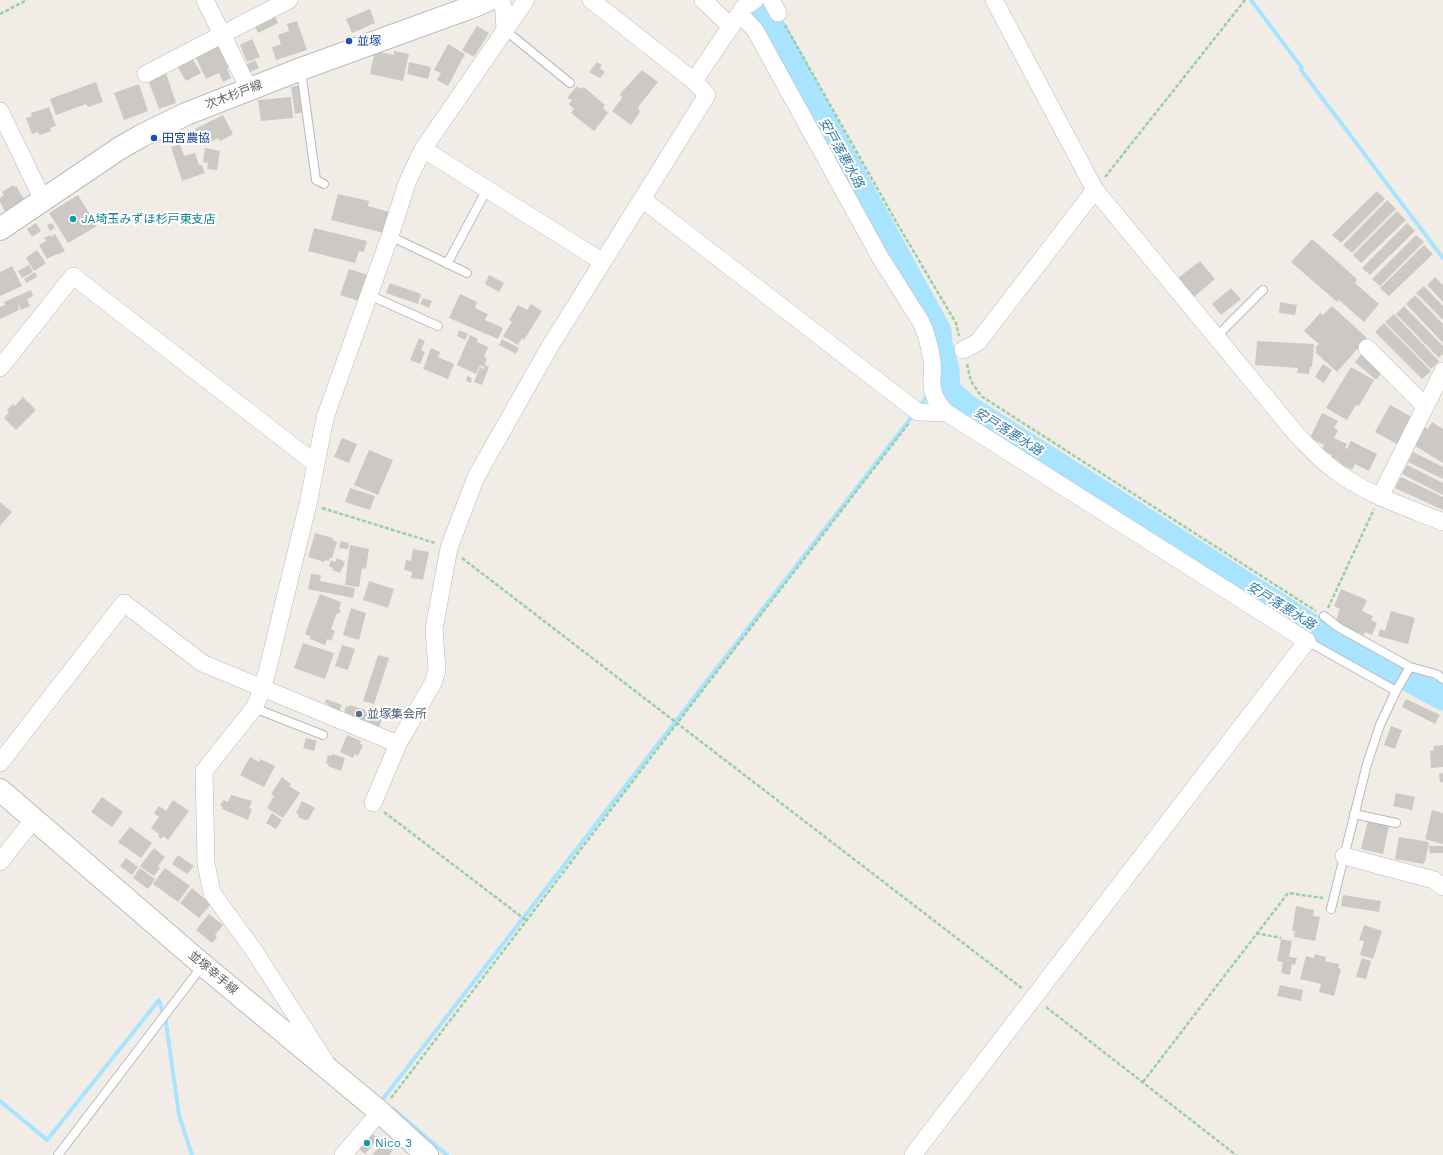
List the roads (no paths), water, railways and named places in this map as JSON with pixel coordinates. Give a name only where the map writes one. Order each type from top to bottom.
[{"type":"main road","name":"次木杉戸線","points":[[0,229],[141,136],[186,114],[301,69],[488,0]]},
{"type":"main road","name":"並塚幸手線","points":[[0,790],[204,965],[380,1112],[427,1155]]},
{"type":"street","points":[[205,0],[249,89]]},
{"type":"street","points":[[146,74],[289,0]]},
{"type":"street","points":[[501,0],[504,11],[505,30]]},
{"type":"street","points":[[333,1074],[253,949],[212,893],[206,863],[204,771],[254,708],[263,688],[308,504],[325,418],[390,236],[407,183],[423,149],[526,0]]},
{"type":"street","points":[[373,803],[398,744],[433,683],[437,670],[434,629],[449,548],[476,477],[549,348],[707,95],[694,81],[590,0]]},
{"type":"street","points":[[703,0],[742,12],[755,30],[880,257],[926,331],[932,361],[932,381],[936,402],[947,413],[1307,641],[913,1155]]},
{"type":"street","points":[[994,0],[1095,190],[1297,436],[1332,469],[1358,485],[1380,497],[1443,522]]},
{"type":"street","points":[[694,81],[742,12]]},
{"type":"street","points":[[0,111],[42,200]]},
{"type":"street","points":[[423,149],[603,262]]},
{"type":"street","points":[[963,350],[978,342],[1095,190]]},
{"type":"street","points":[[642,199],[918,412],[947,413]]},
{"type":"street","points":[[0,368],[74,276],[316,464]]},
{"type":"street","points":[[1367,348],[1425,406]]},
{"type":"street","points":[[1380,497],[1443,371]]},
{"type":"street","points":[[0,763],[124,603],[202,663],[398,744]]},
{"type":"street","points":[[0,862],[34,819]]},
{"type":"street","points":[[1344,856],[1434,880],[1443,886]]},
{"type":"street","points":[[343,1155],[380,1112]]},
{"type":"lane","points":[[505,30],[570,84]]},
{"type":"lane","points":[[301,69],[316,180],[324,184]]},
{"type":"lane","points":[[447,264],[487,189]]},
{"type":"lane","points":[[390,236],[467,273]]},
{"type":"lane","points":[[1216,337],[1263,290]]},
{"type":"lane","points":[[369,295],[438,326]]},
{"type":"lane","points":[[1324,616],[1338,627],[1409,669],[1436,674],[1443,679]]},
{"type":"lane","points":[[1307,641],[1396,691]]},
{"type":"lane","points":[[1331,909],[1367,764],[1380,726],[1396,691],[1409,669]]},
{"type":"lane","points":[[254,708],[323,735]]},
{"type":"lane","points":[[1354,814],[1396,823]]},
{"type":"lane","points":[[58,1155],[204,965]]},
{"type":"waterway","name":"安戸落悪水路","points":[[758,0],[939,331],[940,343],[947,371],[948,390],[966,406],[1324,634],[1443,698]]},
{"type":"waterway","points":[[1251,0],[1302,68],[1301,70],[1443,258]]},
{"type":"waterway","points":[[937,383],[947,371]]},
{"type":"waterway","points":[[919,407],[928,395]]},
{"type":"waterway","points":[[379,1104],[914,414]]},
{"type":"waterway","points":[[0,1101],[47,1140],[159,1000],[166,1023],[179,1115],[192,1155]]},
{"type":"waterway","points":[[393,1109],[447,1155]]},
{"type":"place","name":"並塚","points":[[349,41]]},
{"type":"place","name":"田宮農協","points":[[154,138]]},
{"type":"place","name":"JA埼玉みずほ杉戸東支店","points":[[73,219]]},
{"type":"place","name":"並塚集会所","points":[[359,714]]},
{"type":"place","name":"Nico 3","points":[[367,1143]]}]
